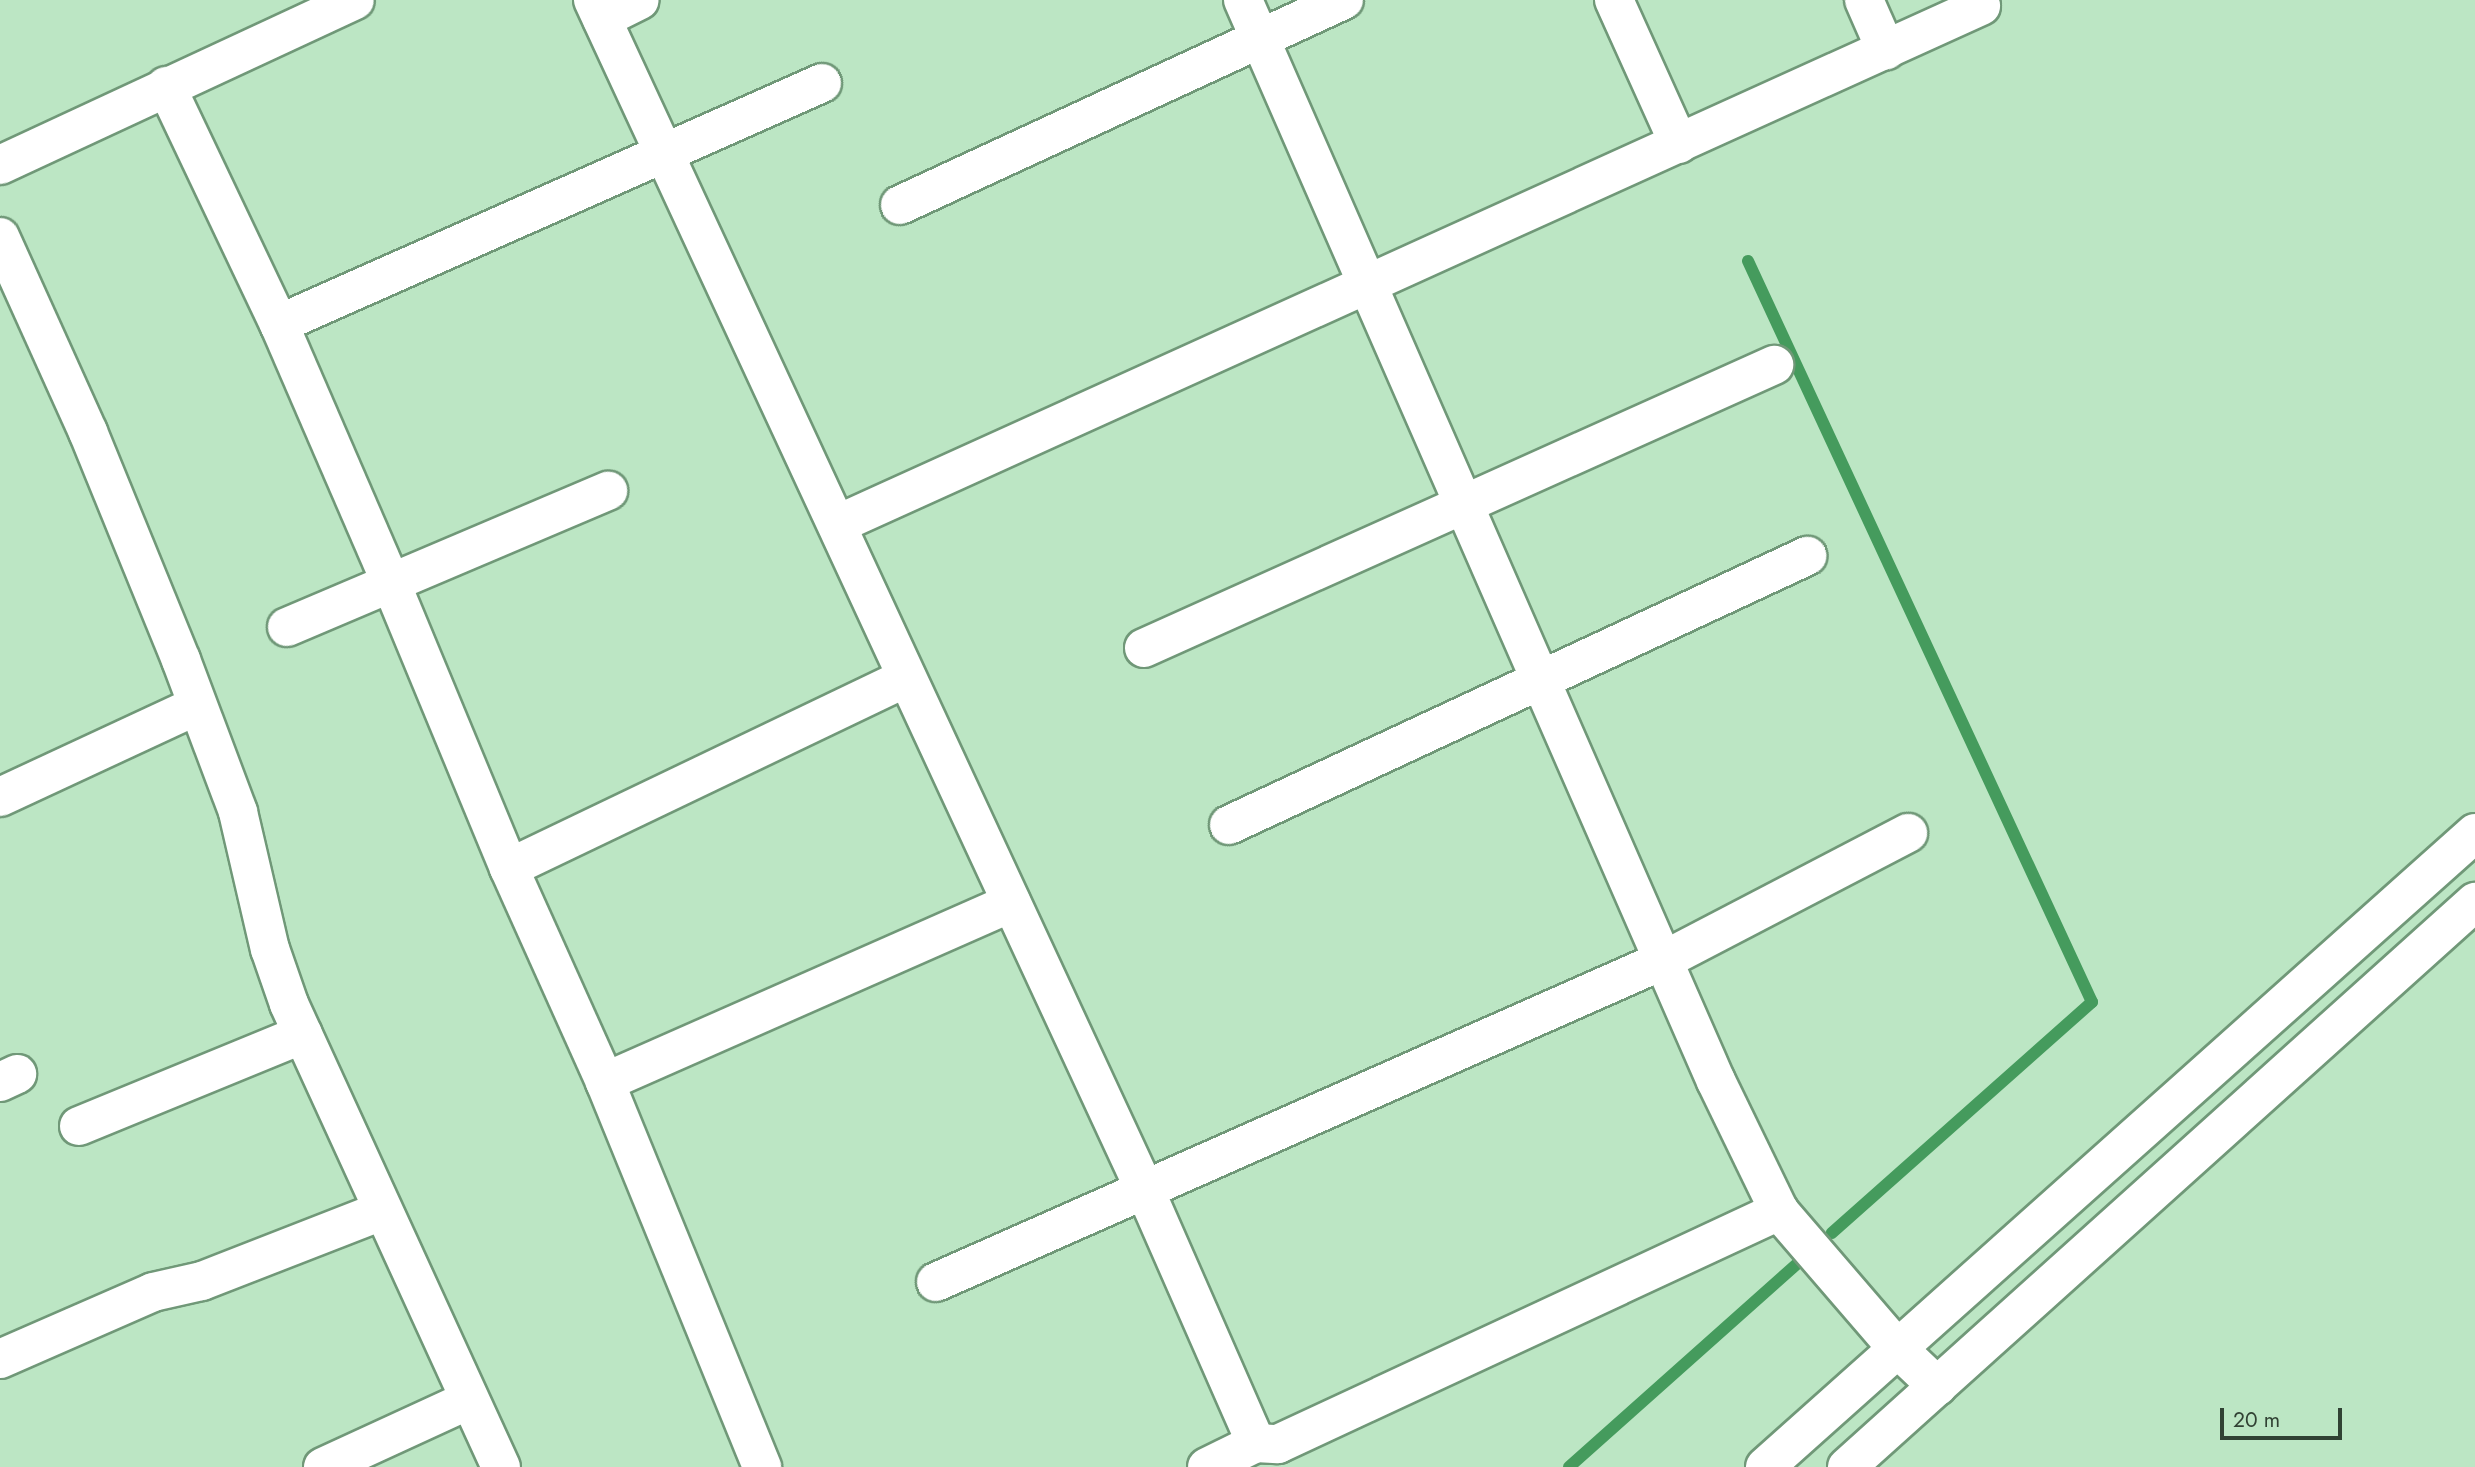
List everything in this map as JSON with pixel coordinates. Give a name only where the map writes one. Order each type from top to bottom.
[{"type":"main road","points":[[0,165],[355,0]]},
{"type":"main road","points":[[640,0],[598,10],[777,403],[838,524],[905,678],[1144,1188],[1256,1443]]},
{"type":"main road","points":[[1242,0],[1466,501],[1666,959],[1716,1081],[1779,1211],[1896,1347],[1937,1386]]},
{"type":"main road","points":[[900,205],[1344,0]]},
{"type":"main road","points":[[1614,0],[1679,144]]},
{"type":"main road","points":[[1864,0],[1886,50]]},
{"type":"main road","points":[[838,524],[1367,281],[1679,144],[1981,6]]},
{"type":"main road","points":[[279,324],[822,83]]},
{"type":"main road","points":[[166,86],[279,324],[391,583],[509,868],[606,1082],[762,1467]]},
{"type":"main road","points":[[0,237],[93,445],[238,812],[270,949],[303,1034],[501,1467]]},
{"type":"main road","points":[[1144,648],[1773,365]]},
{"type":"main road","points":[[287,627],[608,491]]},
{"type":"main road","points":[[1229,825],[1807,556]]},
{"type":"main road","points":[[509,868],[905,678]]},
{"type":"main road","points":[[0,797],[196,706]]},
{"type":"main road","points":[[936,1282],[1666,959],[1908,833]]},
{"type":"main road","points":[[1765,1467],[1896,1347],[2475,833]]},
{"type":"main road","points":[[1847,1467],[2475,902]]},
{"type":"main road","points":[[606,1082],[1011,903]]},
{"type":"main road","points":[[79,1126],[303,1034]]},
{"type":"main road","points":[[0,1359],[153,1292],[202,1281],[382,1211]]},
{"type":"main road","points":[[1207,1467],[1256,1443],[1278,1444],[1779,1211]]},
{"type":"main road","points":[[323,1467],[469,1400]]},
{"type":"waterway","points":[[1748,261],[2092,1002],[1832,1233]]},
{"type":"waterway","points":[[1569,1467],[1806,1256]]}]
